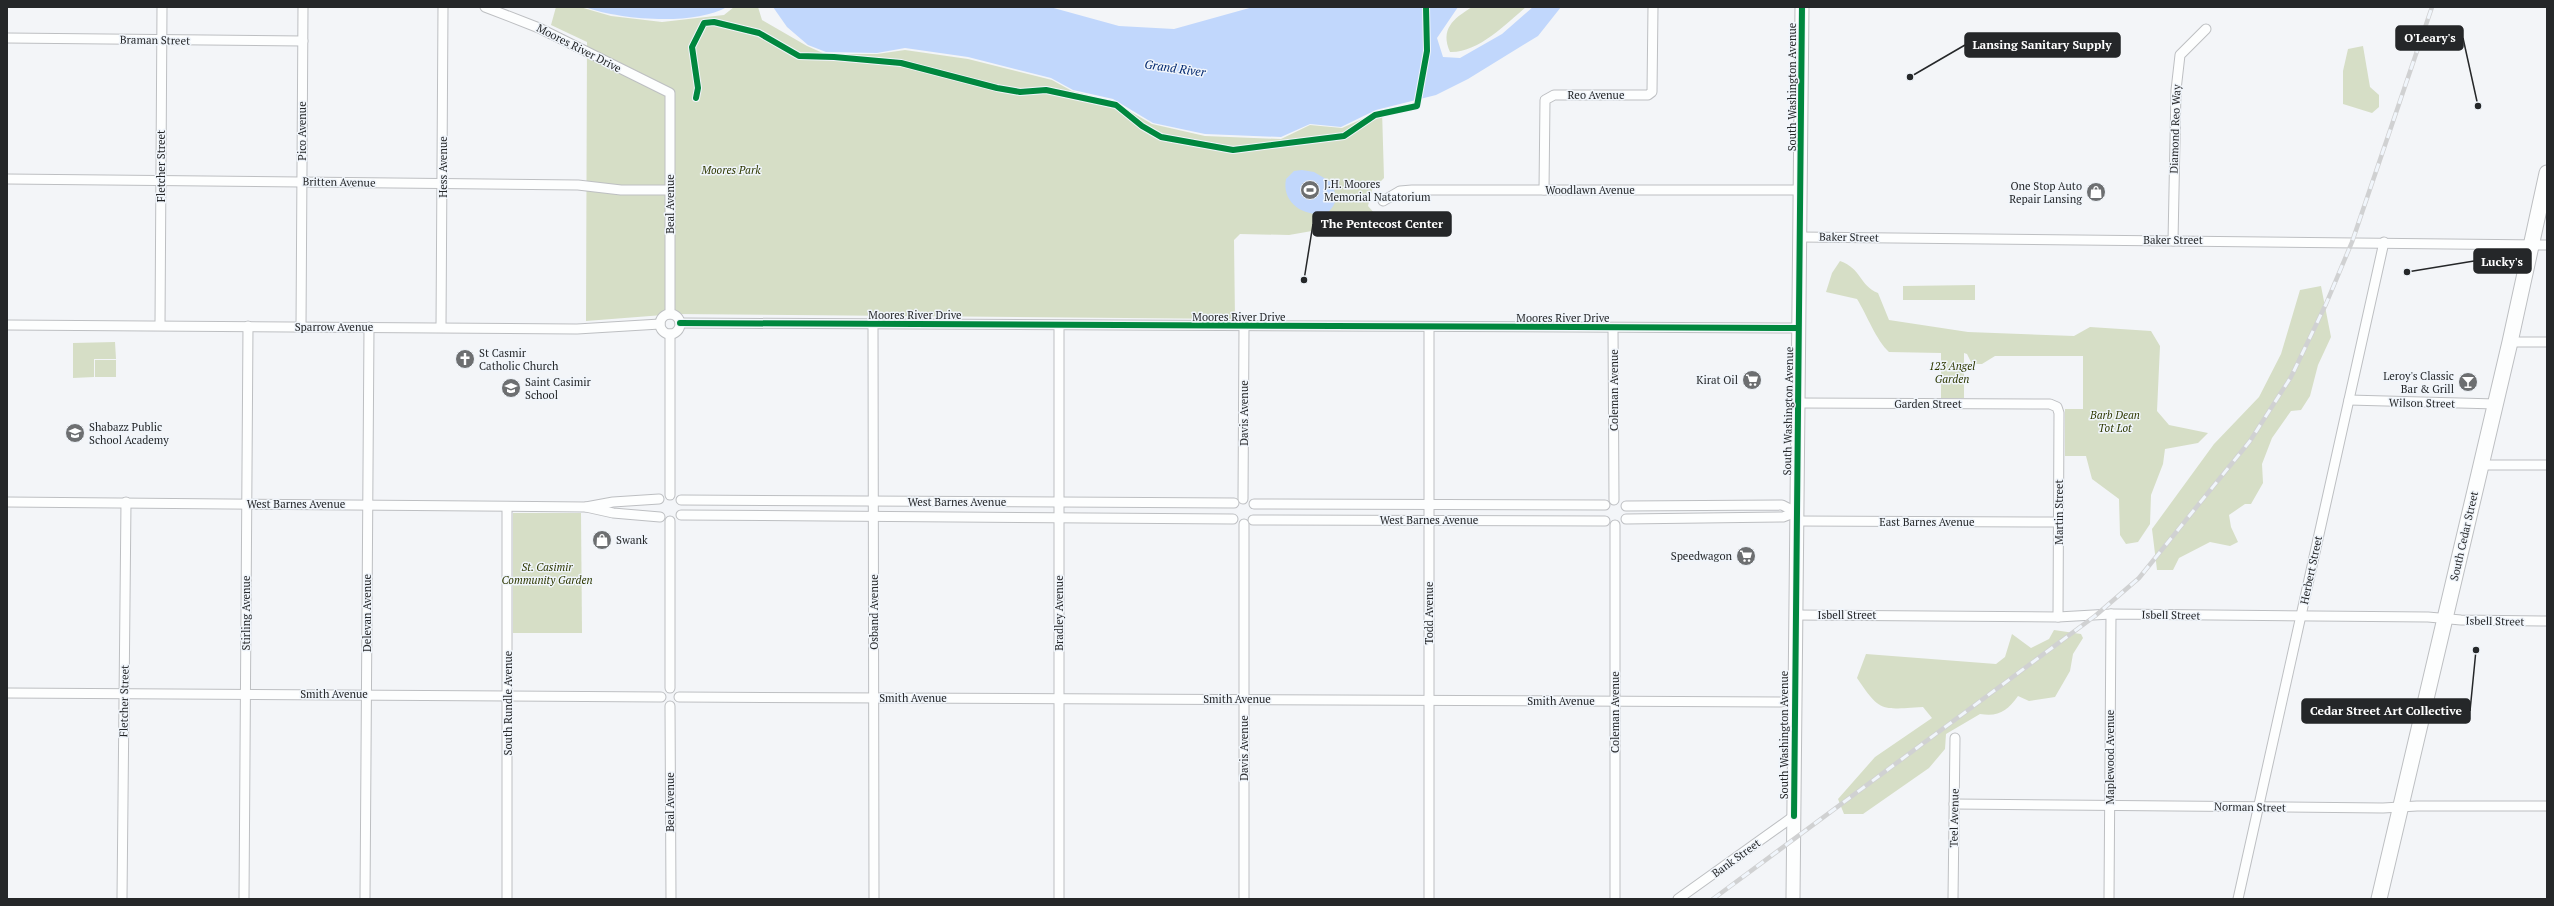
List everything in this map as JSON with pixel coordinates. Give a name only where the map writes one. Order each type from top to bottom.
[{"type":"main road","name":"South Cedar Street","points":[[2379,899],[2496,404],[2547,173]]},
{"type":"street","name":"Fletcher Street","points":[[160,325],[162,7]]},
{"type":"street","name":"Pico Avenue","points":[[301,327],[303,7]]},
{"type":"street","name":"Hess Avenue","points":[[441,328],[443,7]]},
{"type":"street","name":"Moores River Drive","points":[[485,7],[539,28],[670,94]]},
{"type":"street","name":"Reo Avenue","points":[[1544,190],[1545,100],[1554,95],[1648,95],[1652,92],[1653,7]]},
{"type":"street","name":"South Washington Avenue","points":[[1793,899],[1802,7]]},
{"type":"street","name":"Diamond Reo Way","points":[[2173,241],[2176,98],[2180,55],[2206,29]]},
{"type":"street","name":"Braman Street","points":[[7,38],[303,41]]},
{"type":"street","name":"Beal Avenue","points":[[670,94],[670,314]]},
{"type":"street","name":"Britten Avenue","points":[[7,179],[578,185],[621,190],[670,190]]},
{"type":"street","name":"Woodlawn Avenue","points":[[1383,201],[1400,191],[1412,190],[1800,190]]},
{"type":"street","name":"Baker Street","points":[[1800,237],[2384,242],[2547,245]]},
{"type":"street","name":"Herbert Street","points":[[2238,899],[2384,242]]},
{"type":"street","points":[[670,314],[678,318],[680,323],[678,329],[670,334],[662,330],[660,324],[664,316],[670,314]]},
{"type":"street","name":"Moores River Drive","points":[[680,323],[1429,328],[1798,328]]},
{"type":"street","name":"Sparrow Avenue","points":[[7,324],[577,329],[660,324]]},
{"type":"street","name":"Osband Avenue","points":[[873,325],[874,899]]},
{"type":"street","name":"Stirling Avenue","points":[[244,899],[248,326]]},
{"type":"street","name":"Bradley Avenue","points":[[1058,326],[1059,899]]},
{"type":"street","name":"Delevan Avenue","points":[[365,899],[369,327]]},
{"type":"street","name":"Davis Avenue","points":[[1243,499],[1244,327]]},
{"type":"street","name":"Todd Avenue","points":[[1429,328],[1429,899]]},
{"type":"street","name":"Coleman Avenue","points":[[1614,328],[1614,500]]},
{"type":"street","points":[[670,334],[670,494]]},
{"type":"street","points":[[2510,342],[2547,342]]},
{"type":"street","name":"Wilson Street","points":[[2349,400],[2496,404]]},
{"type":"street","name":"Garden Street","points":[[1799,403],[2050,404],[2057,407]]},
{"type":"street","name":"Martin Street","points":[[2057,407],[2059,413],[2058,617]]},
{"type":"street","points":[[2481,465],[2547,465]]},
{"type":"street","points":[[670,494],[659,500],[656,506],[660,517],[670,521]]},
{"type":"street","points":[[670,494],[681,500],[683,508],[681,515],[670,521]]},
{"type":"street","points":[[1243,499],[1254,504],[1256,512],[1253,520],[1244,524],[1233,519],[1231,513],[1234,503],[1243,499]]},
{"type":"street","name":"West Barnes Avenue","points":[[7,502],[586,507],[613,502],[659,500]]},
{"type":"street","name":"West Barnes Avenue","points":[[681,500],[1234,503]]},
{"type":"street","points":[[1626,519],[1628,512],[1626,506],[1621,501],[1614,500],[1605,505],[1602,513],[1605,521],[1615,526],[1626,519],[1796,516]]},
{"type":"street","name":"Fletcher Street","points":[[122,899],[126,502]]},
{"type":"street","name":"West Barnes Avenue","points":[[1254,504],[1605,505]]},
{"type":"street","points":[[1626,506],[1782,505],[1796,516]]},
{"type":"street","name":"South Rundle Avenue","points":[[507,507],[507,899]]},
{"type":"street","name":"West Barnes Avenue","points":[[586,507],[613,513],[660,517]]},
{"type":"street","name":"West Barnes Avenue","points":[[681,515],[1233,519]]},
{"type":"street","name":"East Barnes Avenue","points":[[1796,516],[2058,522]]},
{"type":"street","name":"West Barnes Avenue","points":[[1253,520],[1605,521]]},
{"type":"street","points":[[670,521],[670,688]]},
{"type":"street","name":"Davis Avenue","points":[[1244,524],[1244,899]]},
{"type":"street","name":"Coleman Avenue","points":[[1615,526],[1615,899]]},
{"type":"street","name":"Isbell Street","points":[[1795,615],[2058,617],[2110,614],[2547,621]]},
{"type":"street","name":"Maplewood Avenue","points":[[2109,899],[2110,614]]},
{"type":"street","points":[[670,688],[678,692],[680,697],[678,702],[670,706],[663,702],[661,697],[665,690],[670,688]]},
{"type":"street","name":"Smith Avenue","points":[[7,693],[367,694],[661,697]]},
{"type":"street","name":"Smith Avenue","points":[[680,697],[1782,702],[1794,699]]},
{"type":"street","name":"Beal Avenue","points":[[670,706],[671,899]]},
{"type":"street","name":"Teel Avenue","points":[[1953,899],[1955,738]]},
{"type":"street","name":"Norman Street","points":[[1954,804],[2259,807],[2547,806]]},
{"type":"street","name":"Bank Street","points":[[1678,899],[1794,816]]},
{"type":"green space","name":"Moores Park","points":[[556,7],[580,7],[611,16],[662,22],[724,15],[734,7],[758,7],[762,20],[807,46],[825,54],[877,54],[905,50],[968,59],[1052,80],[1072,91],[1112,101],[1152,124],[1205,136],[1281,139],[1310,125],[1342,128],[1382,110],[1384,178],[1372,190],[1368,206],[1382,222],[1352,224],[1289,235],[1240,234],[1234,240],[1235,319],[676,314],[586,321],[587,42],[551,25]]},
{"type":"green space","points":[[1472,7],[1526,7],[1501,29],[1481,43],[1471,48],[1450,52],[1447,44],[1447,37],[1450,25],[1454,20]]},
{"type":"green space","points":[[2363,46],[2370,87],[2379,95],[2379,107],[2372,113],[2343,104],[2343,71],[2348,49]]},
{"type":"green space","points":[[1840,261],[1853,268],[1867,286],[1878,293],[1889,320],[1968,332],[2074,336],[2090,327],[2151,331],[2160,346],[2157,411],[2169,425],[2208,433],[2198,443],[2165,449],[2163,464],[2151,495],[2150,524],[2138,542],[2126,544],[2120,535],[2119,499],[2092,479],[2086,456],[2065,456],[2065,409],[2083,409],[2083,356],[1995,356],[1982,364],[1972,364],[1967,354],[1964,353],[1964,398],[1941,398],[1941,353],[1889,352],[1880,341],[1857,299],[1826,292],[1832,273]]},
{"type":"green space","points":[[1975,285],[1975,300],[1903,300],[1903,286]]},
{"type":"green space","points":[[2321,286],[2331,337],[2318,365],[2310,396],[2301,410],[2291,411],[2272,438],[2262,464],[2263,483],[2251,504],[2245,504],[2229,515],[2231,527],[2238,542],[2230,546],[2210,542],[2179,558],[2173,570],[2157,570],[2152,529],[2214,444],[2259,397],[2281,354],[2300,290]]},
{"type":"green space","points":[[115,342],[116,359],[94,359],[94,377],[73,378],[73,343]]},
{"type":"green space","points":[[95,360],[116,360],[116,377],[95,377]]},
{"type":"green space","name":"St. Casimir Community Garden","points":[[513,513],[581,513],[582,633],[513,633]]},
{"type":"green space","points":[[2054,630],[2081,634],[2083,638],[2073,654],[2070,671],[2055,697],[2029,701],[2018,696],[2010,706],[2002,712],[1992,715],[1980,714],[1946,734],[1945,749],[1929,768],[1863,814],[1844,814],[1838,799],[1875,757],[1932,718],[1923,707],[1890,708],[1878,704],[1865,690],[1857,678],[1866,654],[1996,664],[2005,657],[2012,634],[2031,648],[2049,639]]},
{"type":"water","points":[[585,7],[727,7],[713,13],[696,17],[657,19],[617,15],[600,12]]},
{"type":"water","name":"Grand River","points":[[773,7],[1050,7],[1119,26],[1174,29],[1253,7],[1458,7],[1437,38],[1443,57],[1460,58],[1502,34],[1533,7],[1561,7],[1538,36],[1468,79],[1436,95],[1376,110],[1341,127],[1310,124],[1281,137],[1205,134],[1153,123],[1113,99],[1073,90],[1051,78],[968,57],[905,48],[877,53],[826,52],[808,45],[787,27]]},
{"type":"water","name":"J.H. Moores Memorial Natatorium","points":[[1302,170],[1314,172],[1331,182],[1335,195],[1335,202],[1331,210],[1327,213],[1319,214],[1303,211],[1291,202],[1287,196],[1285,188],[1286,179],[1294,171]]},
{"type":"railway","points":[[1713,899],[2095,616],[2139,578],[2250,441],[2291,377],[2326,304],[2352,242],[2432,7]]},
{"type":"cycle path","points":[[696,98],[698,88],[692,47],[704,23],[714,22],[759,33],[799,56],[834,57],[901,63],[997,88],[1020,92],[1046,90],[1116,105],[1142,126],[1161,137],[1233,150],[1344,136],[1375,115],[1417,106],[1427,51],[1426,7]]},
{"type":"cycle path","points":[[1794,816],[1802,7]]},
{"type":"cycle path","points":[[680,323],[1798,328]]},
{"type":"place","name":"Lansing Sanitary Supply","points":[[1910,77]]},
{"type":"place","name":"O'Leary's","points":[[2478,106]]},
{"type":"place","name":"J.H. Moores Memorial Natatorium","points":[[1310,190]]},
{"type":"place","name":"One Stop Auto Repair Lansing","points":[[2096,192]]},
{"type":"place","name":"Lucky's","points":[[2407,272]]},
{"type":"place","name":"The Pentecost Center","points":[[1304,280]]},
{"type":"place","name":"St Casmir Catholic Church","points":[[465,359]]},
{"type":"place","name":"Kirat Oil","points":[[1752,380]]},
{"type":"place","name":"Leroy's Classic Bar & Grill","points":[[2468,382]]},
{"type":"place","name":"Saint Casimir School","points":[[511,388]]},
{"type":"place","name":"Shabazz Public School Academy","points":[[75,433]]},
{"type":"place","name":"Swank","points":[[602,540]]},
{"type":"place","name":"Speedwagon","points":[[1746,556]]},
{"type":"place","name":"Cedar Street Art Collective","points":[[2476,650]]},
{"type":"park label","name":"123 Angel Garden","points":[[1952,372]]},
{"type":"park label","name":"Barb Dean Tot Lot","points":[[2115,421]]}]
